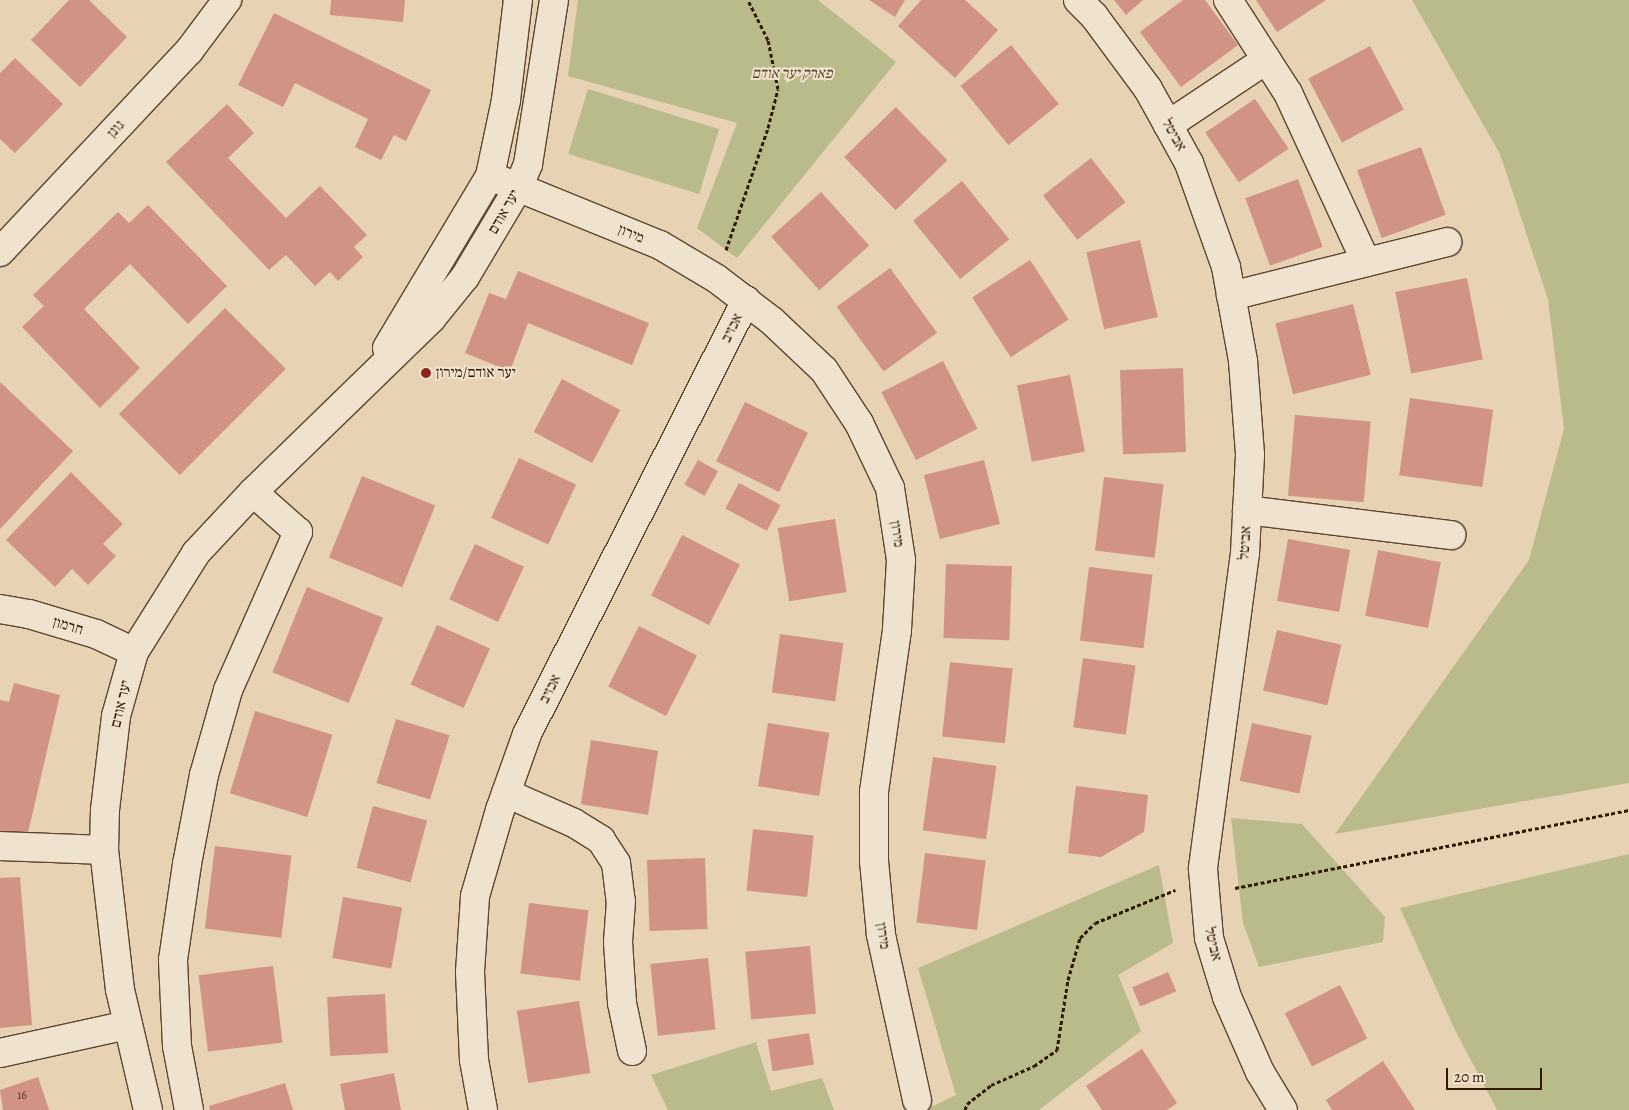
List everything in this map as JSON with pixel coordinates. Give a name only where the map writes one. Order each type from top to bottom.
[{"type":"street","name":"גונן","points":[[0,252],[189,51],[227,0]]},
{"type":"street","name":"יער אודם","points":[[366,382],[490,176],[506,100],[518,0]]},
{"type":"street","name":"יער אודם","points":[[148,1110],[137,1054],[127,1025],[120,990],[104,850],[105,810],[116,716],[134,652],[196,554],[253,492],[431,319],[465,277],[518,188],[528,164],[539,106],[554,0]]},
{"type":"street","name":"אביטל","points":[[1078,0],[1094,16],[1148,89],[1168,125],[1189,163],[1226,267],[1243,361],[1250,455],[1245,553],[1209,809],[1205,886],[1210,938],[1228,997],[1260,1072],[1283,1110]]},
{"type":"street","points":[[1228,0],[1288,93],[1366,262]]},
{"type":"street","points":[[1168,125],[1266,60]]},
{"type":"street","name":"מירון","points":[[490,176],[660,246],[717,279],[746,300],[772,321],[824,370],[859,423],[890,488],[901,560],[898,630],[874,792],[874,861],[881,935],[917,1100]]},
{"type":"street","points":[[1231,296],[1447,242]]},
{"type":"street","name":"אכזיב","points":[[483,1110],[474,1060],[471,992],[476,896],[506,792],[527,734],[746,300]]},
{"type":"street","points":[[189,1110],[177,1046],[173,960],[186,864],[204,775],[228,690],[298,532],[253,492]]},
{"type":"street","points":[[1247,510],[1451,535]]},
{"type":"street","name":"חרמון","points":[[0,609],[29,614],[96,634],[134,652]]},
{"type":"street","points":[[506,792],[574,823],[601,840],[616,863],[621,901],[618,942],[622,1003],[632,1051]]},
{"type":"street","points":[[0,846],[104,850]]},
{"type":"street","points":[[0,1053],[127,1025]]},
{"type":"street","points":[[137,1054],[177,1046]]},
{"type":"path","points":[[717,279],[768,128],[778,89],[768,40],[748,0]]},
{"type":"path","points":[[965,1110],[967,1104],[991,1085],[1034,1066],[1056,1050],[1068,980],[1080,938],[1095,922],[1205,886],[1629,810]]},
{"type":"green space","name":"פארק יער אודם","points":[[578,0],[818,0],[896,62],[737,258],[697,228],[737,123],[568,76]]},
{"type":"green space","points":[[1412,0],[1629,0],[1629,783],[1335,834],[1529,560],[1564,429],[1548,299],[1500,154]]},
{"type":"green space","points":[[588,89],[719,129],[699,194],[568,154]]},
{"type":"green space","points":[[1231,818],[1302,824],[1385,917],[1383,942],[1259,967],[1243,923]]},
{"type":"green space","points":[[1629,854],[1629,1110],[1497,1110],[1455,1030],[1400,908]]},
{"type":"green space","points":[[1159,865],[1173,943],[1118,975],[1141,1031],[1039,1110],[925,1110],[956,1095],[918,968]]},
{"type":"green space","points":[[756,1042],[771,1091],[822,1078],[834,1110],[668,1110],[651,1075]]},
{"type":"building","points":[[69,0],[89,0],[127,37],[80,87],[31,40]]},
{"type":"building","points":[[331,0],[405,0],[403,22],[330,15]]},
{"type":"building","points":[[869,0],[905,0],[895,17]]},
{"type":"building","points":[[921,0],[965,0],[998,30],[955,78],[898,26]]},
{"type":"building","points":[[1114,0],[1143,0],[1126,15]]},
{"type":"building","points":[[1183,0],[1205,0],[1238,45],[1181,87],[1140,32]]},
{"type":"building","points":[[1256,0],[1326,0],[1277,32]]},
{"type":"building","points":[[274,13],[431,90],[406,141],[394,135],[381,160],[355,147],[368,119],[295,83],[283,107],[238,85]]},
{"type":"building","points":[[1011,45],[1059,104],[1008,145],[960,86]]},
{"type":"building","points":[[1370,46],[1404,110],[1342,142],[1308,79]]},
{"type":"building","points":[[15,58],[63,104],[15,153],[0,139],[0,73]]},
{"type":"building","points":[[1255,99],[1289,149],[1239,182],[1205,133]]},
{"type":"building","points":[[227,104],[254,133],[228,158],[286,218],[320,186],[367,235],[354,247],[363,257],[338,281],[330,272],[315,286],[286,255],[269,270],[166,162]]},
{"type":"building","points":[[896,107],[947,160],[896,210],[844,157]]},
{"type":"building","points":[[1421,147],[1446,215],[1382,238],[1357,170]]},
{"type":"building","points":[[1091,158],[1125,202],[1077,240],[1043,196]]},
{"type":"building","points":[[1298,179],[1323,247],[1270,266],[1245,198]]},
{"type":"building","points":[[962,181],[1009,239],[960,279],[913,221]]},
{"type":"building","points":[[821,192],[869,246],[819,290],[771,237]]},
{"type":"building","points":[[148,205],[227,286],[188,324],[130,264],[84,309],[140,368],[100,408],[22,327],[44,306],[33,295],[118,212],[129,223]]},
{"type":"building","points":[[1140,240],[1158,317],[1104,329],[1086,252]]},
{"type":"building","points":[[1030,260],[1069,320],[1011,357],[972,298]]},
{"type":"building","points":[[890,268],[937,333],[884,372],[837,307]]},
{"type":"building","points":[[518,271],[649,323],[632,365],[528,323],[510,371],[465,353],[489,293],[506,299]]},
{"type":"building","points":[[1467,278],[1483,359],[1411,373],[1395,292]]},
{"type":"building","points":[[1353,304],[1371,375],[1293,394],[1275,323]]},
{"type":"building","points":[[225,308],[286,369],[180,475],[119,414]]},
{"type":"building","points":[[943,361],[978,429],[916,460],[882,392]]},
{"type":"building","points":[[1183,368],[1186,452],[1123,454],[1120,370]]},
{"type":"building","points":[[1070,375],[1085,452],[1032,462],[1017,385]]},
{"type":"building","points":[[562,379],[620,410],[592,463],[534,432]]},
{"type":"building","points":[[0,382],[73,451],[0,529]]},
{"type":"building","points":[[1410,398],[1493,410],[1482,487],[1399,475]]},
{"type":"building","points":[[745,402],[808,433],[779,492],[716,461]]},
{"type":"building","points":[[1295,415],[1371,422],[1364,502],[1288,496]]},
{"type":"building","points":[[519,458],[576,485],[548,544],[491,518]]},
{"type":"building","points":[[698,460],[718,471],[705,496],[684,484]]},
{"type":"building","points":[[984,460],[1000,524],[940,539],[924,475]]},
{"type":"building","points":[[71,472],[123,524],[103,544],[116,556],[88,585],[72,569],[55,587],[6,540]]},
{"type":"building","points":[[362,476],[435,506],[402,587],[329,558]]},
{"type":"building","points":[[1104,477],[1164,484],[1155,558],[1095,550]]},
{"type":"building","points":[[739,483],[780,505],[767,531],[725,509]]},
{"type":"building","points":[[835,519],[847,592],[789,601],[778,528]]},
{"type":"building","points":[[682,535],[740,565],[709,625],[651,596]]},
{"type":"building","points":[[1288,539],[1350,550],[1339,612],[1277,601]]},
{"type":"building","points":[[475,544],[524,567],[498,622],[449,599]]},
{"type":"building","points":[[1378,550],[1441,562],[1428,628],[1365,616]]},
{"type":"building","points":[[946,564],[1012,566],[1009,640],[943,638]]},
{"type":"building","points":[[1089,567],[1153,575],[1144,648],[1080,640]]},
{"type":"building","points":[[307,587],[383,618],[349,703],[273,672]]},
{"type":"building","points":[[437,625],[490,649],[464,708],[411,684]]},
{"type":"building","points":[[639,626],[697,656],[666,716],[608,687]]},
{"type":"building","points":[[1277,630],[1341,645],[1327,705],[1263,690]]},
{"type":"building","points":[[780,634],[843,643],[835,701],[772,692]]},
{"type":"building","points":[[1083,658],[1135,665],[1126,735],[1073,727]]},
{"type":"building","points":[[950,662],[1013,669],[1005,743],[942,737]]},
{"type":"building","points":[[14,683],[60,695],[27,837],[0,831],[0,700],[9,702]]},
{"type":"building","points":[[255,711],[332,735],[307,817],[230,793]]},
{"type":"building","points":[[396,719],[450,735],[430,799],[376,783]]},
{"type":"building","points":[[768,723],[829,733],[819,796],[758,786]]},
{"type":"building","points":[[1252,723],[1312,736],[1299,793],[1240,781]]},
{"type":"building","points":[[591,740],[658,751],[648,815],[581,804]]},
{"type":"building","points":[[933,757],[996,766],[986,839],[923,830]]},
{"type":"building","points":[[1076,786],[1148,795],[1144,832],[1101,857],[1068,853]]},
{"type":"building","points":[[373,806],[427,820],[411,882],[356,868]]},
{"type":"building","points":[[753,829],[814,835],[807,897],[747,891]]},
{"type":"building","points":[[215,846],[291,855],[281,938],[205,928]]},
{"type":"building","points":[[925,853],[986,860],[977,930],[916,922]]},
{"type":"building","points":[[705,858],[707,929],[650,931],[647,860]]},
{"type":"building","points":[[20,877],[32,1025],[0,1028],[0,878]]},
{"type":"building","points":[[343,897],[402,907],[391,968],[332,958]]},
{"type":"building","points":[[529,903],[589,910],[580,981],[520,973]]},
{"type":"building","points":[[810,946],[816,1014],[751,1019],[745,952]]},
{"type":"building","points":[[708,958],[716,1030],[658,1036],[650,964]]},
{"type":"building","points":[[273,966],[282,1042],[208,1052],[199,975]]},
{"type":"building","points":[[1168,972],[1176,991],[1140,1007],[1132,987]]},
{"type":"building","points":[[1340,985],[1367,1038],[1312,1067],[1285,1013]]},
{"type":"building","points":[[385,994],[388,1053],[330,1056],[327,997]]},
{"type":"building","points":[[579,1001],[590,1073],[528,1083],[517,1011]]},
{"type":"building","points":[[809,1033],[814,1065],[773,1071],[768,1040]]},
{"type":"building","points":[[1142,1049],[1177,1103],[1167,1110],[1102,1110],[1086,1086]]},
{"type":"building","points":[[1383,1061],[1415,1110],[1332,1110],[1326,1100]]},
{"type":"building","points":[[394,1073],[401,1110],[345,1110],[340,1084]]},
{"type":"building","points":[[38,1077],[49,1110],[3,1110],[0,1090]]},
{"type":"building","points":[[285,1083],[293,1110],[210,1110],[209,1106]]},
{"type":"place","name":"יער אודם/מירון","points":[[426,373]]}]
